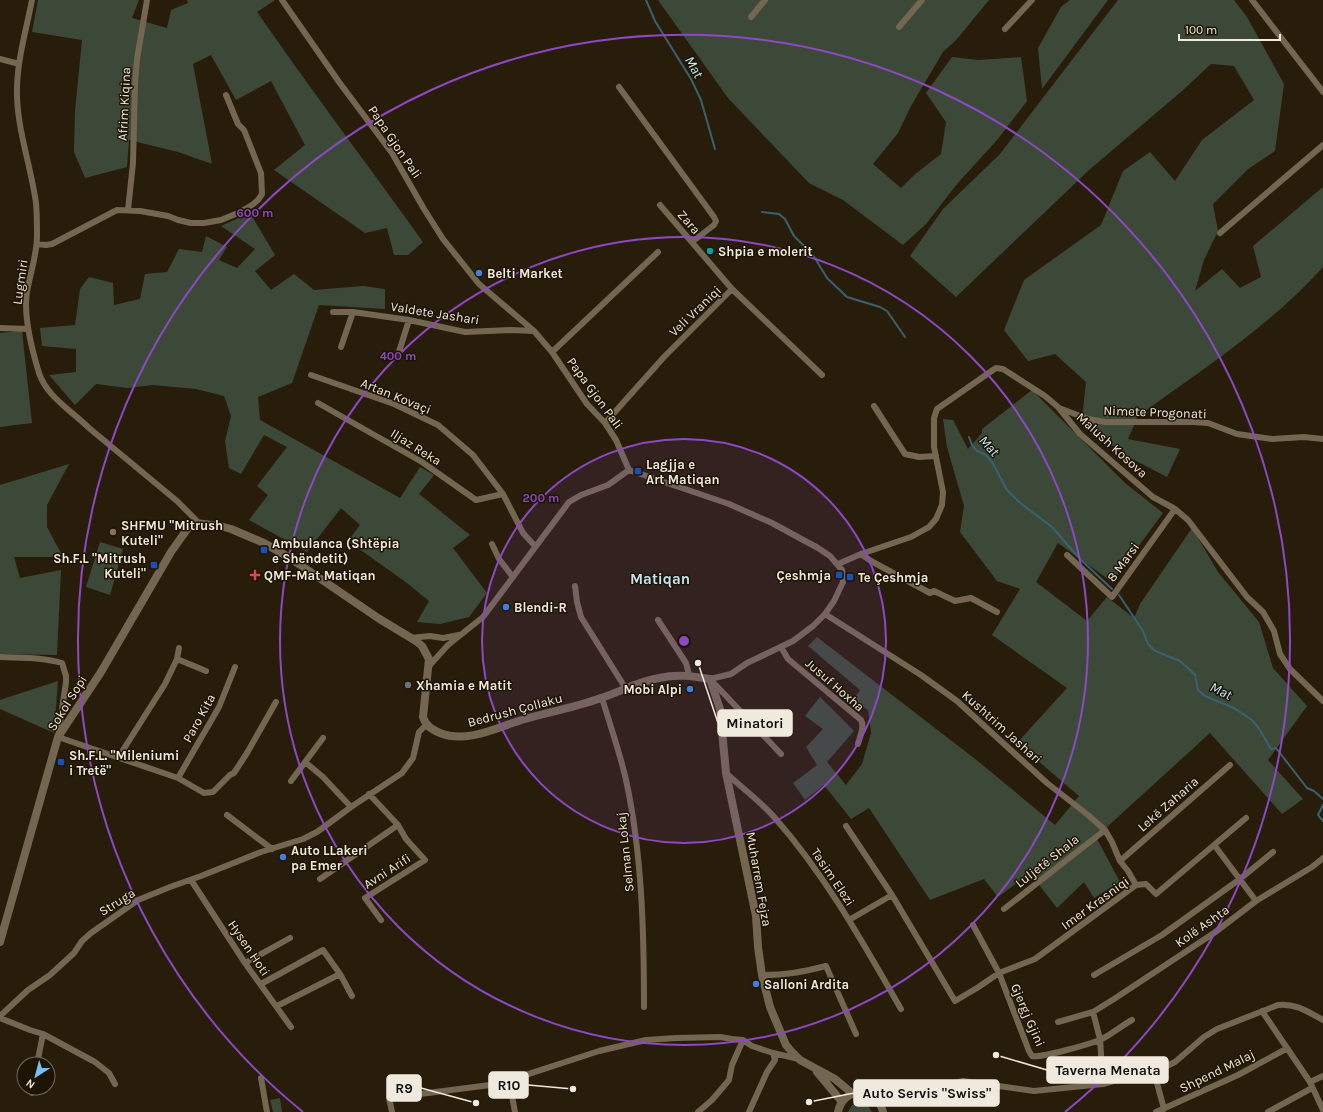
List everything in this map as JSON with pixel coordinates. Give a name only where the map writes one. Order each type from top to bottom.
[{"type":"street","name":"Lugmiri","points":[[32,0],[19,64],[17,82],[18,106],[36,203],[37,244],[26,300],[28,329],[39,373],[46,387],[51,393],[89,428],[177,501],[196,520],[195,523]]},
{"type":"street","name":"Afrim Kiqina","points":[[128,210],[133,163],[137,59],[147,0]]},
{"type":"street","name":"Papa Gjon Pali","points":[[282,0],[339,82],[392,153],[443,239],[479,284],[534,332],[552,352],[587,404],[605,423],[616,440],[629,470]]},
{"type":"street","points":[[751,17],[765,0]]},
{"type":"street","points":[[899,27],[922,0]]},
{"type":"street","points":[[1005,28],[1032,0]]},
{"type":"street","points":[[1252,0],[1323,92]]},
{"type":"street","points":[[0,60],[19,64]]},
{"type":"street","points":[[619,87],[714,216],[716,221],[714,225],[692,242]]},
{"type":"street","points":[[37,244],[46,246],[52,244],[116,210],[154,213],[191,223],[204,223],[221,220],[238,213],[258,200],[262,194],[261,173],[244,130],[238,124],[226,94]]},
{"type":"street","points":[[1220,233],[1323,145]]},
{"type":"street","name":"Zara","points":[[660,205],[732,289]]},
{"type":"street","points":[[552,352],[658,252]]},
{"type":"street","name":"Veli Vraniqi","points":[[605,423],[664,357],[732,289],[822,375]]},
{"type":"street","name":"Valdete Jashari","points":[[333,312],[353,312],[408,320],[465,332],[511,330],[534,332]]},
{"type":"street","points":[[341,347],[353,312]]},
{"type":"street","points":[[398,355],[408,320]]},
{"type":"street","points":[[0,328],[28,329]]},
{"type":"street","name":"Malush Kosova","points":[[838,564],[861,554],[911,537],[929,527],[936,519],[942,505],[942,492],[934,447],[934,418],[937,409],[993,370],[1000,368],[1045,396],[1058,407],[1080,434],[1153,497],[1175,509],[1193,525],[1247,597],[1263,612],[1274,630],[1280,654],[1290,669],[1323,701]]},
{"type":"street","name":"Artan Kovaçi","points":[[310,375],[394,404],[438,425],[473,455],[503,494],[523,533],[535,546]]},
{"type":"street","name":"Iljaz Reka","points":[[318,403],[422,462],[476,500],[503,494]]},
{"type":"street","points":[[874,406],[905,454],[919,457],[936,456]]},
{"type":"street","name":"Nimete Progonati","points":[[1058,407],[1088,419],[1106,422],[1208,423],[1237,434],[1272,439],[1304,437],[1323,439]]},
{"type":"street","points":[[429,666],[440,653],[483,617],[569,502],[581,494],[608,485],[629,470],[729,504],[772,523],[830,556],[842,570],[843,582],[834,601],[825,614],[813,626],[793,641],[747,663],[731,674],[710,679]]},
{"type":"street","name":"8 Marsi","points":[[1066,555],[1112,597],[1175,509]]},
{"type":"street","points":[[195,523],[220,526],[264,543],[290,558],[416,641],[424,650],[429,659],[423,711],[423,717],[426,725]]},
{"type":"street","name":"Sokol Sopi","points":[[0,942],[58,737],[101,672],[171,552],[188,528],[195,523]]},
{"type":"street","points":[[492,544],[499,559],[513,577]]},
{"type":"street","points":[[861,554],[930,593],[934,591],[955,601],[971,598],[997,612]]},
{"type":"street","points":[[575,586],[581,617],[626,689]]},
{"type":"street","name":"Kushtrim Jashari","points":[[825,614],[921,675],[957,701],[1047,783],[1088,815],[1105,830],[1120,861],[1136,885]]},
{"type":"street","points":[[658,620],[686,663],[689,675]]},
{"type":"street","points":[[410,638],[430,636],[443,638],[460,635]]},
{"type":"street","name":"Jusuf Hoxha","points":[[781,647],[788,659],[860,720],[862,728],[858,744]]},
{"type":"street","points":[[118,758],[165,684],[177,659],[179,648]]},
{"type":"street","points":[[0,657],[26,657],[62,663],[66,676],[66,682],[58,737],[178,778],[204,793],[213,792],[230,775],[234,773],[276,702]]},
{"type":"street","points":[[177,659],[206,670]]},
{"type":"street","name":"Paro Kita","points":[[178,778],[219,706],[235,667]]},
{"type":"street","name":"Bedrush Çollaku","points":[[426,725],[436,731],[450,736],[473,735],[524,719],[602,698],[658,678],[689,675],[710,679]]},
{"type":"street","points":[[710,679],[781,754]]},
{"type":"street","name":"Muharrem Fejza","points":[[710,679],[720,709],[726,773],[756,916],[762,975],[770,1007],[786,1045],[800,1060],[835,1080],[853,1094]]},
{"type":"street","name":"Selman Lokaj","points":[[602,698],[626,779],[633,819],[638,858],[644,955],[644,1007]]},
{"type":"street","name":"Struga","points":[[0,1017],[28,990],[50,975],[74,952],[86,937],[104,922],[138,900],[170,886],[191,880],[272,849],[303,839],[317,832],[351,807],[398,776],[407,768],[413,758],[419,732],[426,725]]},
{"type":"street","points":[[290,781],[323,738]]},
{"type":"street","points":[[305,762],[323,777],[351,807]]},
{"type":"street","name":"Lekë Zaharia","points":[[1120,861],[1230,765]]},
{"type":"street","name":"Tasim Elezi","points":[[726,773],[774,817],[809,860],[849,920],[902,1009]]},
{"type":"street","points":[[320,879],[398,825],[370,794]]},
{"type":"street","points":[[227,815],[272,849]]},
{"type":"street","name":"Imer Krasniqi","points":[[892,895],[955,1001],[999,973],[1035,959],[1136,885],[1146,884],[1156,894],[1215,846],[1246,818]]},
{"type":"street","name":"Avni Arifi","points":[[380,920],[365,898],[425,860],[406,839],[398,825]]},
{"type":"street","points":[[846,826],[892,895],[849,920]]},
{"type":"street","name":"Luljetë Shala","points":[[1004,909],[1105,830]]},
{"type":"street","points":[[1215,846],[1256,901]]},
{"type":"street","points":[[1094,975],[1162,935],[1240,879],[1273,852]]},
{"type":"street","name":"Kolë Ashta","points":[[1058,1022],[1093,1012],[1214,933],[1256,901],[1312,867],[1323,858]]},
{"type":"street","name":"Hysen Hoti","points":[[191,880],[244,963],[292,1027]]},
{"type":"street","points":[[973,925],[999,973]]},
{"type":"street","points":[[244,963],[290,938]]},
{"type":"street","points":[[261,984],[323,950],[340,974],[352,996]]},
{"type":"street","points":[[762,975],[784,975],[804,972],[826,966],[856,1034]]},
{"type":"street","name":"Gjergj Gjini","points":[[999,973],[1028,1051],[1032,1056],[1037,1057],[1100,1040],[1132,1020]]},
{"type":"street","points":[[277,1006],[340,974]]},
{"type":"street","points":[[877,1100],[886,1096],[904,1094],[963,1081],[1034,1091],[1103,1084],[1138,1074],[1154,1072],[1175,1062],[1204,1037],[1217,1029],[1278,1005],[1293,1005],[1306,1010],[1323,1020]]},
{"type":"street","points":[[1262,1011],[1286,1049],[1310,1082],[1323,1110]]},
{"type":"street","points":[[1093,1012],[1100,1040],[1103,1084]]},
{"type":"street","points":[[0,1017],[43,1034],[94,1062],[109,1073],[115,1084]]},
{"type":"street","points":[[39,1056],[43,1034]]},
{"type":"street","points":[[392,1112],[389,1098],[483,1086],[509,1080],[599,1051],[646,1040],[689,1037],[720,1037],[743,1040],[752,1046],[800,1060]]},
{"type":"street","points":[[698,1112],[712,1100],[729,1080],[732,1066],[743,1040]]},
{"type":"street","name":"Shpend Malaj","points":[[1156,1112],[1238,1075],[1286,1049]]},
{"type":"street","points":[[749,1112],[767,1072],[775,1060],[773,1053]]},
{"type":"street","name":"Muharrem Fejza","points":[[814,1068],[842,1102]]},
{"type":"street","points":[[1154,1072],[1164,1109]]},
{"type":"street","points":[[1310,1082],[1323,1076]]},
{"type":"street","points":[[261,1078],[267,1112]]},
{"type":"street","points":[[509,1080],[515,1112]]},
{"type":"street","points":[[1268,1112],[1312,1088]]},
{"type":"street","points":[[838,1112],[842,1102],[846,1098],[853,1094],[865,1093],[871,1095],[877,1100],[882,1112]]},
{"type":"green space","points":[[38,0],[139,0],[132,18],[167,28],[171,10],[188,3],[187,0],[275,0],[257,12],[423,242],[408,255],[394,255],[387,228],[365,233],[274,170],[305,145],[271,81],[236,100],[211,55],[193,64],[212,164],[178,152],[129,140],[127,167],[85,178],[74,152],[75,111],[82,40],[32,32]]},
{"type":"green space","points":[[658,0],[989,0],[957,39],[943,52],[911,106],[898,133],[873,164],[901,188],[914,175],[941,154],[946,122],[926,93],[952,57],[978,60],[1021,57],[1027,101],[998,139],[957,184],[926,224],[903,245],[843,200],[809,183],[728,98]]},
{"type":"green space","points":[[1070,0],[1108,0],[1042,89],[1038,48],[1061,7]]},
{"type":"green space","points":[[1118,0],[1234,0],[1247,17],[1284,84],[1275,151],[1248,169],[1213,204],[1218,231],[1204,260],[1195,291],[1222,269],[1240,288],[1261,277],[1253,246],[1323,187],[1323,267],[1281,309],[1258,328],[1211,364],[1138,416],[1128,439],[1180,449],[1167,477],[1121,453],[1082,419],[1086,382],[1055,354],[1028,361],[1004,330],[1024,280],[1101,225],[1123,171],[1150,152],[1175,181],[1202,140],[1254,100],[1234,66],[1211,64],[1182,91],[1089,170],[956,297],[910,256],[943,209],[1000,154]]},
{"type":"green space","points":[[250,213],[275,255],[255,271],[271,290],[294,274],[314,290],[363,286],[385,289],[385,309],[319,305],[292,383],[258,397],[260,420],[400,498],[420,467],[434,475],[419,494],[470,535],[453,548],[487,593],[469,617],[440,624],[417,622],[429,601],[407,583],[348,541],[360,525],[341,508],[307,552],[249,520],[268,495],[257,486],[287,447],[264,435],[241,474],[229,468],[225,441],[231,416],[224,396],[196,389],[153,385],[127,388],[96,384],[75,405],[49,375],[76,372],[76,349],[42,346],[40,328],[75,325],[80,289],[89,277],[113,283],[114,305],[140,299],[145,274],[167,272],[179,249],[202,252],[206,236],[227,247],[219,260],[237,268],[255,249],[221,226]]},
{"type":"green space","points":[[22,331],[32,423],[0,427],[0,333]]},
{"type":"green space","points":[[1032,390],[1125,483],[1163,513],[1112,582],[1058,543],[1036,582],[1087,621],[1107,597],[1134,618],[1140,604],[1192,528],[1218,572],[1259,622],[1273,668],[1307,706],[1268,760],[1303,799],[1282,814],[1210,733],[1096,837],[1120,882],[1094,898],[1084,882],[1057,908],[1030,873],[998,897],[984,879],[930,900],[869,808],[851,819],[824,785],[805,800],[793,783],[817,765],[806,747],[823,729],[805,716],[820,697],[854,731],[827,762],[846,785],[862,764],[871,733],[868,710],[853,700],[860,690],[808,646],[817,637],[979,762],[1055,825],[1079,796],[1017,743],[1067,688],[992,635],[1020,589],[997,581],[960,532],[964,506],[947,447],[943,419],[953,420],[968,449],[982,433],[982,429]]},
{"type":"green space","points":[[69,464],[47,505],[47,527],[63,557],[14,557],[20,578],[61,570],[57,655],[0,654],[0,485]]},
{"type":"green space","points":[[100,542],[123,549],[110,595],[86,587]]},
{"type":"green space","points":[[58,681],[54,733],[0,709],[0,700]]},
{"type":"green space","points":[[280,1098],[282,1112],[273,1112],[270,1100]]},
{"type":"green space","points":[[860,1102],[867,1104],[872,1112],[848,1112],[852,1105]]},
{"type":"waterway","name":"Mat","points":[[646,0],[655,21],[691,79],[701,100],[715,149]]},
{"type":"waterway","name":"Mat","points":[[762,212],[779,214],[785,219],[794,236],[813,255],[827,278],[847,297],[880,307],[887,311],[905,337]]},
{"type":"waterway","name":"Mat","points":[[969,437],[972,445],[977,451],[986,455],[992,462],[1007,490],[1019,502],[1052,527],[1080,559],[1112,589]]},
{"type":"waterway","name":"Mat","points":[[1119,595],[1143,631],[1148,644],[1155,651],[1180,661],[1188,668],[1195,675],[1198,690],[1205,696],[1234,708],[1252,720],[1271,749],[1276,748],[1307,788],[1314,791],[1323,799]]},
{"type":"waterway","name":"Mat","points":[[1323,805],[1318,815],[1323,821]]},
{"type":"place","name":"Shpia e molerit","points":[[710,251]]},
{"type":"place","name":"Belti Market","points":[[479,273]]},
{"type":"place","name":"Lagjja e Art Matiqan","points":[[638,471]]},
{"type":"place","name":"SHFMU \"Mitrush Kuteli\"","points":[[113,532]]},
{"type":"place","name":"Ambulanca (Shtëpia e Shëndetit)","points":[[264,550]]},
{"type":"place","name":"Sh.F.L \"Mitrush Kuteli\"","points":[[154,565]]},
{"type":"place","name":"QMF-Mat Matiqan","points":[[255,575]]},
{"type":"place","name":"Çeshmja","points":[[839,575]]},
{"type":"place","name":"Te Çeshmja","points":[[850,577]]},
{"type":"place","name":"Blendi-R","points":[[506,607]]},
{"type":"place","name":"Minatori","points":[[698,663]]},
{"type":"place","name":"Xhamia e Matit","points":[[408,685]]},
{"type":"place","name":"Mobi Alpi","points":[[690,689]]},
{"type":"place","name":"Sh.F.L. \"Mileniumi i Tretë\"","points":[[61,762]]},
{"type":"place","name":"Auto LLakeri pa Emer","points":[[283,857]]},
{"type":"place","name":"Salloni Ardita","points":[[756,984]]},
{"type":"place","name":"Taverna Menata","points":[[996,1055]]},
{"type":"place","name":"R10","points":[[573,1089]]},
{"type":"place","name":"Auto Servis \"Swiss\"","points":[[809,1102]]},
{"type":"place","name":"R9","points":[[476,1103]]},
{"type":"district","name":"Matiqan","points":[[660,579]]}]
